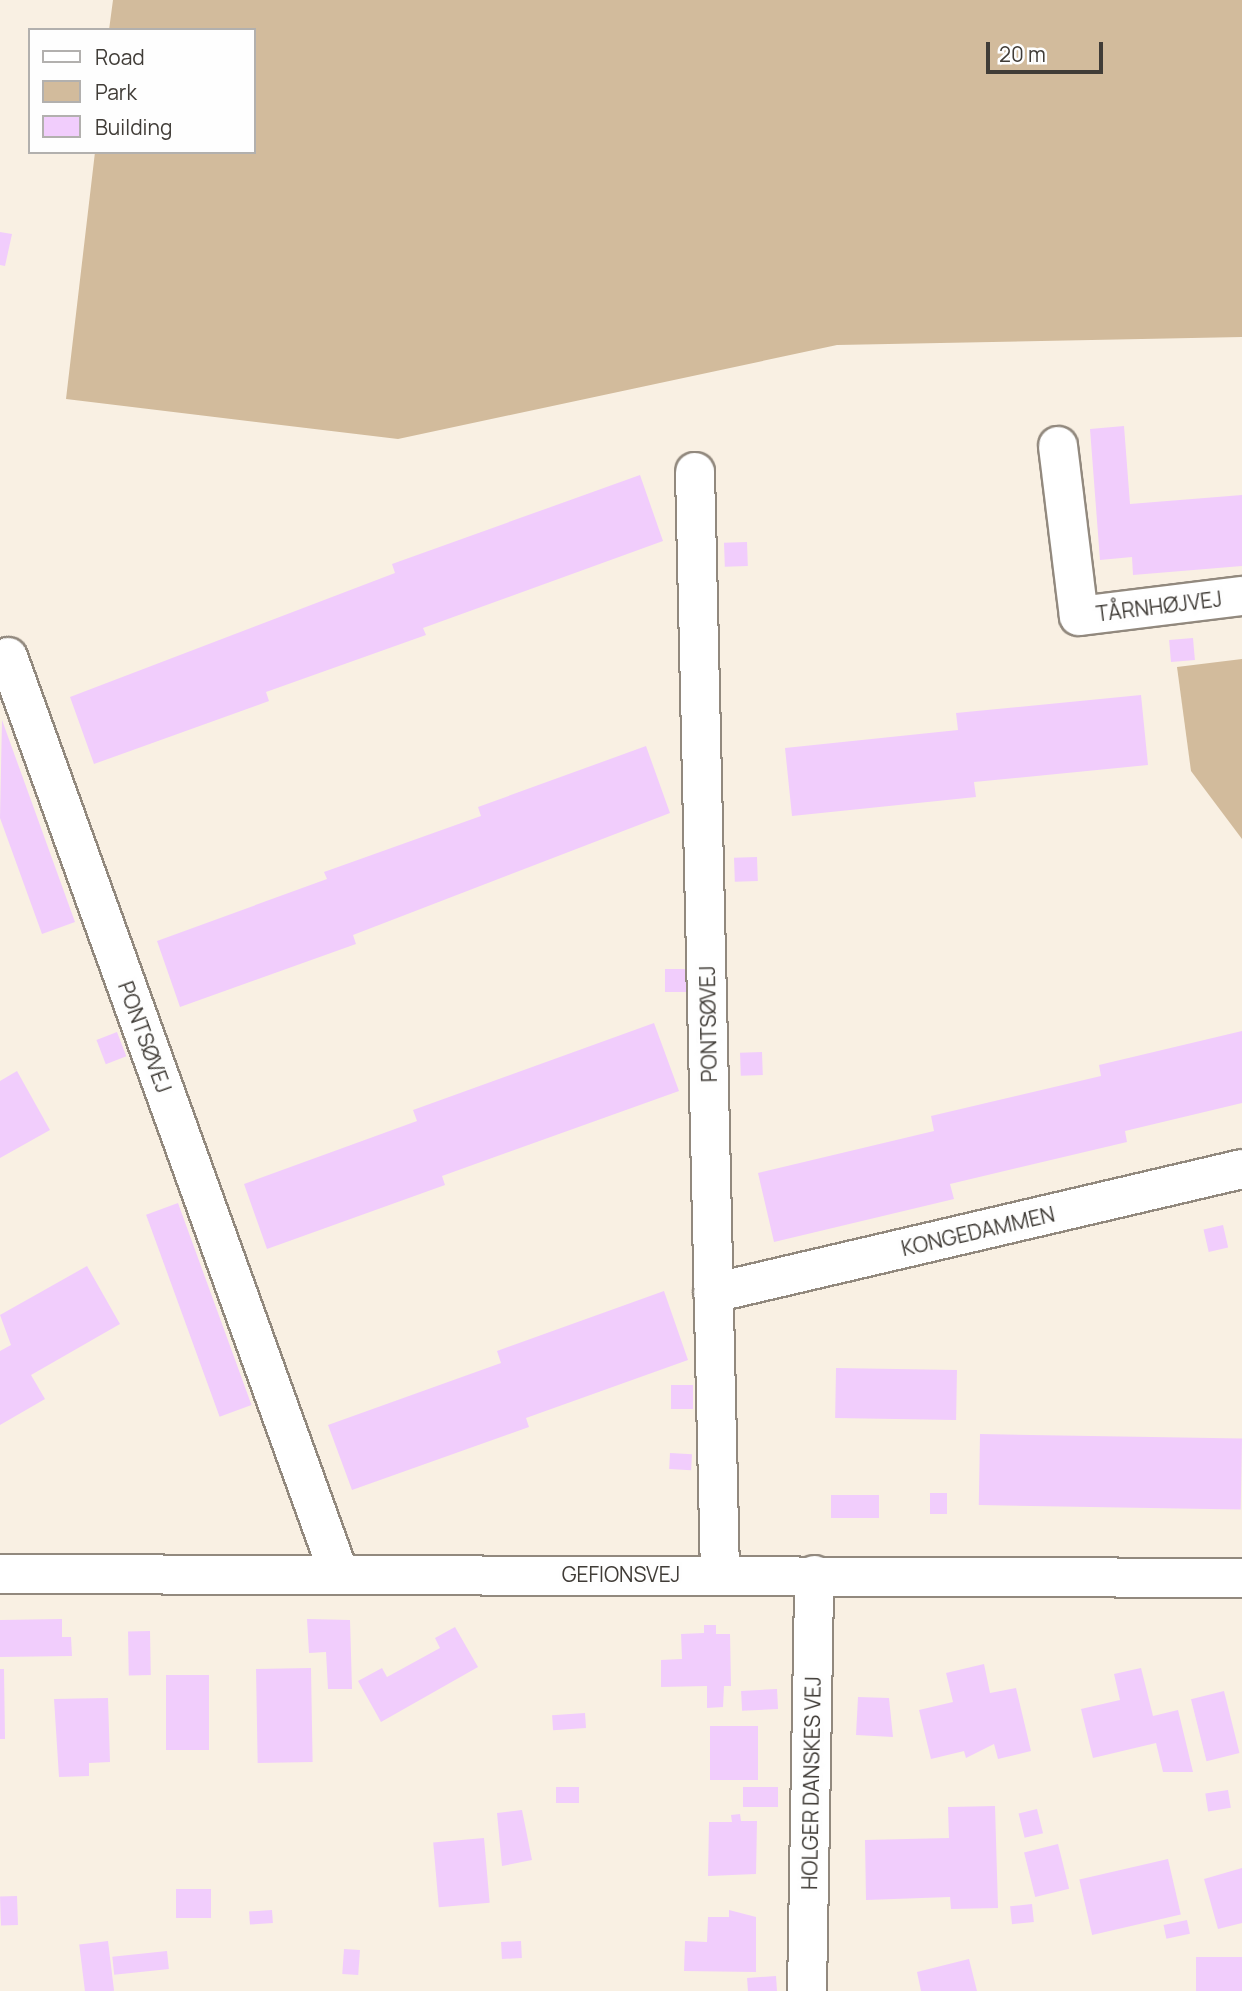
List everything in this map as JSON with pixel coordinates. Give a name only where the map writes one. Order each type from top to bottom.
[{"type":"street","name":"TÅRNHØJVEJ","points":[[1058,446],[1079,616],[1242,596]]},
{"type":"street","name":"PONTSØVEJ","points":[[695,472],[720,1576]]},
{"type":"street","name":"PONTSØVEJ","points":[[8,657],[339,1574]]},
{"type":"street","name":"KONGEDAMMEN","points":[[713,1293],[1242,1169]]},
{"type":"street","name":"GEFIONSVEJ","points":[[0,1574],[1242,1578]]},
{"type":"street","name":"HOLGER DANSKES VEJ","points":[[807,1991],[814,1575]]},
{"type":"green space","points":[[113,0],[1242,0],[1242,337],[837,345],[398,439],[66,399],[95,154],[256,154],[256,28],[109,28]]},
{"type":"green space","points":[[1242,659],[1242,839],[1191,771],[1177,667]]},
{"type":"building","points":[[0,232],[12,234],[5,266],[0,265]]},
{"type":"building","points":[[1124,426],[1130,504],[1242,495],[1242,566],[1133,575],[1132,557],[1100,560],[1090,429]]},
{"type":"building","points":[[640,475],[663,541],[423,628],[426,635],[266,692],[269,701],[94,764],[70,697],[395,573],[392,564]]},
{"type":"building","points":[[747,542],[748,566],[725,567],[724,543]]},
{"type":"building","points":[[1193,638],[1195,660],[1171,662],[1169,640]]},
{"type":"building","points":[[1141,695],[1148,765],[974,782],[976,797],[792,816],[785,748],[958,730],[956,713]]},
{"type":"building","points":[[2,720],[75,922],[42,934],[0,818]]},
{"type":"building","points":[[646,746],[670,813],[353,935],[356,944],[180,1007],[157,941],[327,879],[324,872],[481,816],[478,807]]},
{"type":"building","points":[[757,857],[758,881],[735,882],[734,858]]},
{"type":"building","points":[[665,969],[690,969],[690,992],[665,992]]},
{"type":"building","points":[[654,1023],[679,1091],[442,1176],[445,1185],[267,1249],[244,1184],[417,1121],[413,1110]]},
{"type":"building","points":[[1242,1031],[1242,1103],[1125,1131],[1127,1142],[950,1184],[954,1199],[774,1242],[758,1173],[934,1131],[931,1116],[1101,1076],[1099,1065]]},
{"type":"building","points":[[117,1032],[126,1056],[106,1064],[96,1040]]},
{"type":"building","points":[[762,1052],[763,1075],[741,1076],[740,1053]]},
{"type":"building","points":[[17,1071],[50,1130],[0,1158],[0,1081]]},
{"type":"building","points":[[178,1203],[252,1405],[220,1417],[146,1215]]},
{"type":"building","points":[[1223,1225],[1228,1247],[1209,1252],[1204,1229]]},
{"type":"building","points":[[87,1266],[120,1324],[31,1375],[45,1399],[0,1425],[0,1351],[11,1345],[0,1315]]},
{"type":"building","points":[[664,1291],[688,1360],[526,1418],[529,1427],[352,1490],[328,1425],[501,1363],[497,1351]]},
{"type":"building","points":[[836,1368],[957,1370],[956,1420],[835,1418]]},
{"type":"building","points":[[671,1385],[693,1385],[693,1409],[671,1409]]},
{"type":"building","points":[[980,1434],[1242,1439],[1241,1510],[979,1505]]},
{"type":"building","points":[[670,1453],[692,1454],[691,1470],[669,1469]]},
{"type":"building","points":[[930,1493],[947,1493],[947,1514],[930,1514]]},
{"type":"building","points":[[831,1495],[879,1495],[879,1518],[831,1518]]},
{"type":"building","points":[[62,1619],[62,1637],[71,1637],[72,1656],[0,1657],[0,1620]]},
{"type":"building","points":[[307,1619],[350,1620],[352,1689],[328,1689],[326,1652],[309,1653]]},
{"type":"building","points":[[704,1625],[716,1625],[716,1634],[730,1634],[731,1686],[724,1686],[723,1707],[707,1708],[707,1686],[661,1687],[661,1660],[682,1659],[681,1634],[704,1633]]},
{"type":"building","points":[[455,1627],[478,1667],[381,1722],[358,1681],[382,1668],[387,1677],[440,1648],[435,1638]]},
{"type":"building","points":[[128,1631],[150,1631],[151,1675],[129,1675]]},
{"type":"building","points":[[984,1664],[990,1693],[1016,1688],[1031,1751],[998,1759],[994,1744],[966,1758],[964,1751],[931,1759],[919,1710],[953,1702],[946,1673]]},
{"type":"building","points":[[311,1668],[313,1762],[258,1763],[256,1669]]},
{"type":"building","points":[[1141,1668],[1153,1716],[1178,1710],[1193,1772],[1163,1772],[1156,1743],[1093,1758],[1081,1709],[1120,1700],[1114,1674]]},
{"type":"building","points":[[0,1669],[4,1669],[5,1739],[0,1739]]},
{"type":"building","points":[[166,1675],[209,1675],[209,1750],[166,1750]]},
{"type":"building","points":[[777,1689],[778,1709],[742,1711],[741,1691]]},
{"type":"building","points":[[1224,1691],[1239,1753],[1206,1761],[1191,1699]]},
{"type":"building","points":[[858,1697],[889,1698],[893,1737],[856,1735]]},
{"type":"building","points":[[108,1698],[110,1762],[89,1763],[89,1776],[59,1777],[54,1699]]},
{"type":"building","points":[[585,1713],[586,1728],[553,1730],[552,1715]]},
{"type":"building","points":[[710,1726],[758,1726],[758,1780],[710,1780]]},
{"type":"building","points":[[556,1787],[579,1787],[579,1803],[556,1803]]},
{"type":"building","points":[[743,1787],[778,1787],[778,1807],[743,1807]]},
{"type":"building","points":[[1228,1790],[1231,1808],[1208,1811],[1205,1794]]},
{"type":"building","points":[[995,1806],[998,1908],[951,1909],[950,1897],[866,1900],[865,1840],[949,1838],[948,1807]]},
{"type":"building","points":[[1037,1809],[1043,1833],[1025,1838],[1019,1814]]},
{"type":"building","points":[[522,1810],[532,1860],[502,1866],[497,1813]]},
{"type":"building","points":[[740,1814],[741,1821],[757,1821],[756,1874],[708,1876],[709,1822],[732,1822],[731,1815]]},
{"type":"building","points":[[484,1838],[490,1903],[439,1907],[433,1842]]},
{"type":"building","points":[[1058,1844],[1069,1889],[1035,1897],[1024,1852]]},
{"type":"building","points":[[1168,1859],[1181,1915],[1092,1935],[1079,1879]]},
{"type":"building","points":[[1242,1868],[1242,1923],[1218,1929],[1204,1879]]},
{"type":"building","points":[[176,1889],[211,1889],[211,1918],[176,1918]]},
{"type":"building","points":[[17,1896],[18,1925],[1,1926],[0,1897]]},
{"type":"building","points":[[1032,1904],[1034,1922],[1012,1924],[1010,1906]]},
{"type":"building","points":[[272,1910],[273,1923],[250,1925],[249,1912]]},
{"type":"building","points":[[729,1910],[756,1917],[756,1972],[684,1971],[685,1941],[707,1942],[708,1917],[729,1917]]},
{"type":"building","points":[[1187,1920],[1190,1934],[1166,1939],[1164,1925]]},
{"type":"building","points":[[108,1941],[114,1991],[85,1991],[79,1945]]},
{"type":"building","points":[[521,1941],[522,1958],[502,1959],[501,1942]]},
{"type":"building","points":[[344,1949],[360,1950],[358,1975],[342,1974]]},
{"type":"building","points":[[167,1951],[169,1969],[114,1975],[112,1957]]},
{"type":"building","points":[[1196,1957],[1242,1957],[1242,1991],[1196,1991]]},
{"type":"building","points":[[969,1959],[977,1991],[921,1991],[917,1972]]},
{"type":"building","points":[[776,1976],[777,1991],[748,1991],[747,1978]]}]
